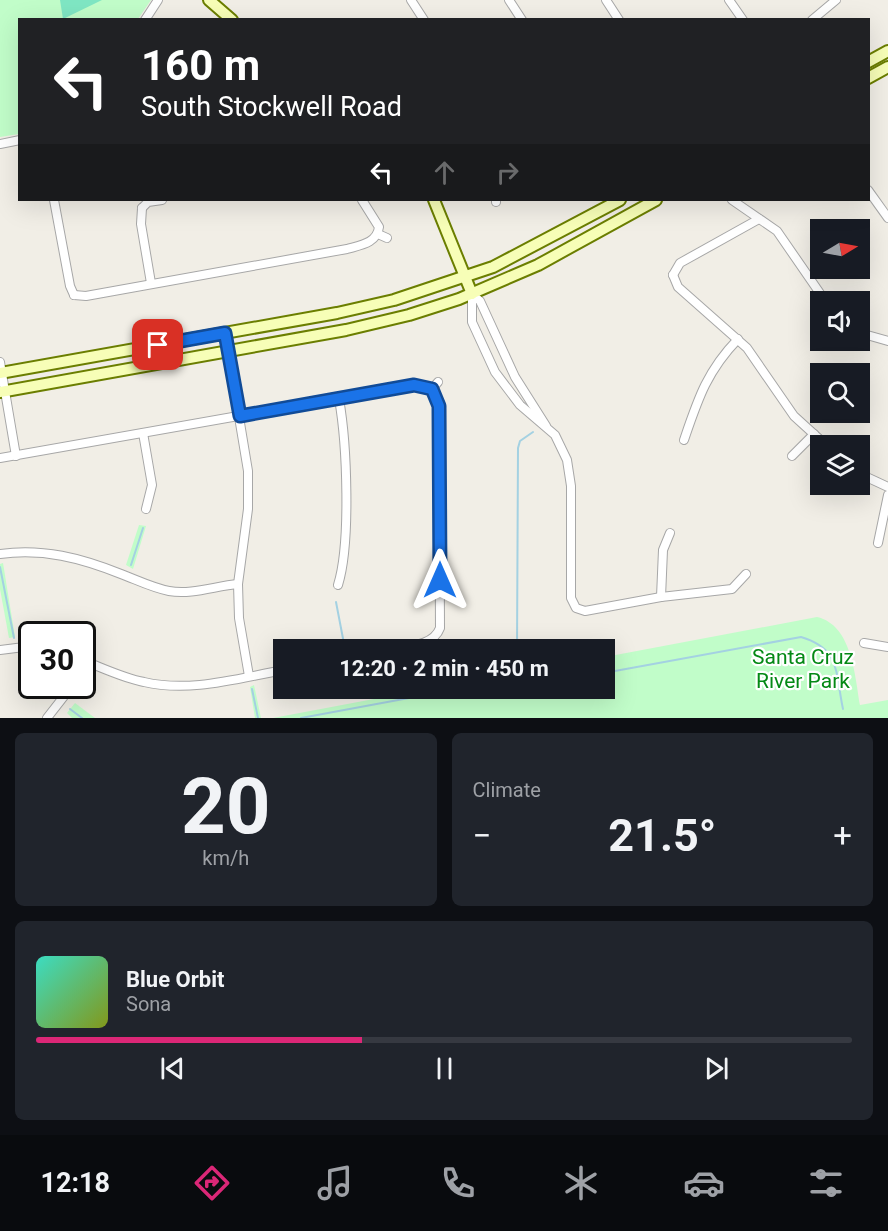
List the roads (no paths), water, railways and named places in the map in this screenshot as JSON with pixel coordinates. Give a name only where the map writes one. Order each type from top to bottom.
[{"type":"main road","points":[[209,0],[230,18]]},
{"type":"main road","points":[[870,61],[888,51]]},
{"type":"main road","points":[[870,77],[888,67]]},
{"type":"main road","points":[[434,201],[472,294]]},
{"type":"main road","points":[[1,369],[225,333],[369,306],[466,278],[505,262],[618,201]]},
{"type":"main road","points":[[3,391],[378,324],[434,308],[538,265],[654,201]]},
{"type":"street","points":[[146,18],[158,0]]},
{"type":"street","points":[[411,0],[423,18]]},
{"type":"street","points":[[509,0],[521,18]]},
{"type":"street","points":[[606,0],[618,18]]},
{"type":"street","points":[[729,0],[742,18]]},
{"type":"street","points":[[814,18],[836,0]]},
{"type":"street","points":[[0,144],[18,140]]},
{"type":"street","points":[[870,193],[888,218]]},
{"type":"street","points":[[54,201],[73,297],[347,249],[369,243],[378,234],[378,223],[363,201]]},
{"type":"street","points":[[152,283],[139,206],[155,201]]},
{"type":"street","points":[[733,201],[777,231],[818,291]]},
{"type":"street","points":[[759,219],[680,263],[668,275],[678,287],[738,339],[794,416],[814,434],[792,456]]},
{"type":"street","points":[[378,234],[387,238]]},
{"type":"street","points":[[472,294],[480,301],[515,377],[549,429]]},
{"type":"street","points":[[472,294],[472,322],[495,372],[520,405],[555,435],[567,460],[571,486],[570,590],[575,610],[585,611],[661,597],[732,589],[746,574]]},
{"type":"street","points":[[225,333],[249,483],[238,584],[241,630],[249,676]]},
{"type":"street","points":[[870,336],[888,341]]},
{"type":"street","points":[[684,440],[703,384],[719,359],[738,339]]},
{"type":"street","points":[[1,369],[16,456]]},
{"type":"street","points":[[432,389],[438,382]]},
{"type":"street","points":[[0,458],[414,385],[432,389]]},
{"type":"street","points":[[432,389],[439,406],[441,624],[432,639]]},
{"type":"street","points":[[338,585],[345,548],[344,429],[339,399]]},
{"type":"street","points":[[143,433],[152,485],[146,509]]},
{"type":"street","points":[[870,479],[888,487]]},
{"type":"street","points":[[878,543],[888,495]]},
{"type":"street","points":[[661,597],[663,550],[670,533]]},
{"type":"street","points":[[0,554],[28,552],[63,555],[89,561],[168,591],[185,592],[238,584]]},
{"type":"street","points":[[864,643],[888,647]]},
{"type":"street","points":[[0,650],[18,648]]},
{"type":"street","points":[[96,666],[135,680],[166,686],[198,686],[273,672]]},
{"type":"street","points":[[47,718],[62,699]]},
{"type":"waterway","points":[[517,639],[518,448],[520,441],[533,432]]},
{"type":"waterway","points":[[131,565],[143,528]]},
{"type":"waterway","points":[[0,567],[14,638]]},
{"type":"waterway","points":[[336,602],[343,639]]},
{"type":"waterway","points":[[615,671],[801,637],[814,642],[830,655],[837,673],[843,709]]},
{"type":"waterway","points":[[252,689],[258,718]]},
{"type":"waterway","points":[[301,718],[404,699]]},
{"type":"waterway","points":[[70,709],[82,718]]},
{"type":"park label","name":"Santa Cruz River Park","points":[[803,669]]}]
